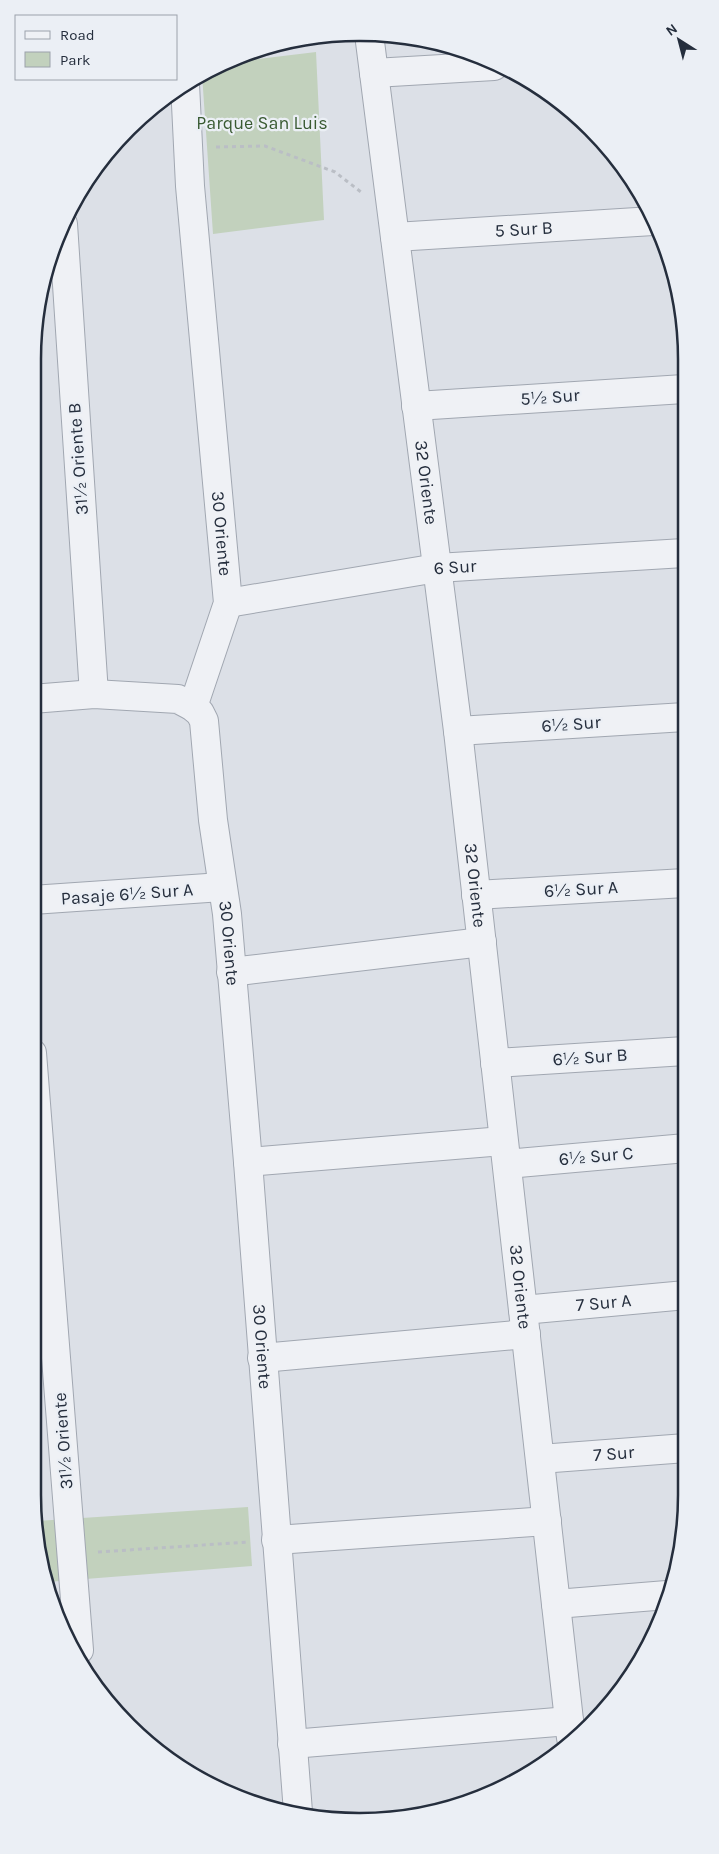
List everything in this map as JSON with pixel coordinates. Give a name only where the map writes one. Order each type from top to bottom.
[{"type":"street","name":"32 Oriente","points":[[370,41],[458,732],[570,1729]]},
{"type":"street","points":[[374,73],[484,67]]},
{"type":"street","name":"30 Oriente","points":[[185,93],[191,206],[228,603],[194,707],[200,713],[205,730],[213,820],[227,914],[298,1807]]},
{"type":"street","name":"5 Sur B","points":[[393,226],[646,221]]},
{"type":"street","name":"31½ Oriente B","points":[[64,240],[94,694]]},
{"type":"street","name":"5½ Sur","points":[[416,406],[678,389]]},
{"type":"street","name":"6 Sur","points":[[228,603],[437,568],[678,553]]},
{"type":"street","points":[[41,697],[94,694],[178,699],[194,707]]},
{"type":"street","name":"6½ Sur","points":[[458,732],[678,717]]},
{"type":"street","name":"6½ Sur A","points":[[476,895],[678,883]]},
{"type":"street","name":"Pasaje 6½ Sur A","points":[[41,899],[222,887]]},
{"type":"street","points":[[231,972],[482,942]]},
{"type":"street","name":"6½ Sur B","points":[[495,1063],[678,1051]]},
{"type":"street","name":"6½ Sur C","points":[[248,1162],[505,1152],[678,1148]]},
{"type":"street","name":"31½ Oriente","points":[[41,1169],[78,1643]]},
{"type":"street","name":"7 Sur A","points":[[262,1358],[524,1322],[678,1296]]},
{"type":"street","name":"7 Sur","points":[[540,1459],[678,1449]]},
{"type":"street","points":[[276,1540],[547,1521]]},
{"type":"street","points":[[556,1604],[661,1595]]},
{"type":"street","points":[[292,1744],[570,1729]]},
{"type":"path","points":[[188,148],[265,146],[334,172],[393,226]]},
{"type":"path","points":[[71,1554],[276,1540]]},
{"type":"green space","name":"Parque San Luis","points":[[316,52],[324,220],[213,234],[203,83],[252,60]]},
{"type":"green space","points":[[248,1507],[252,1566],[53,1582],[47,1557],[43,1521]]}]
